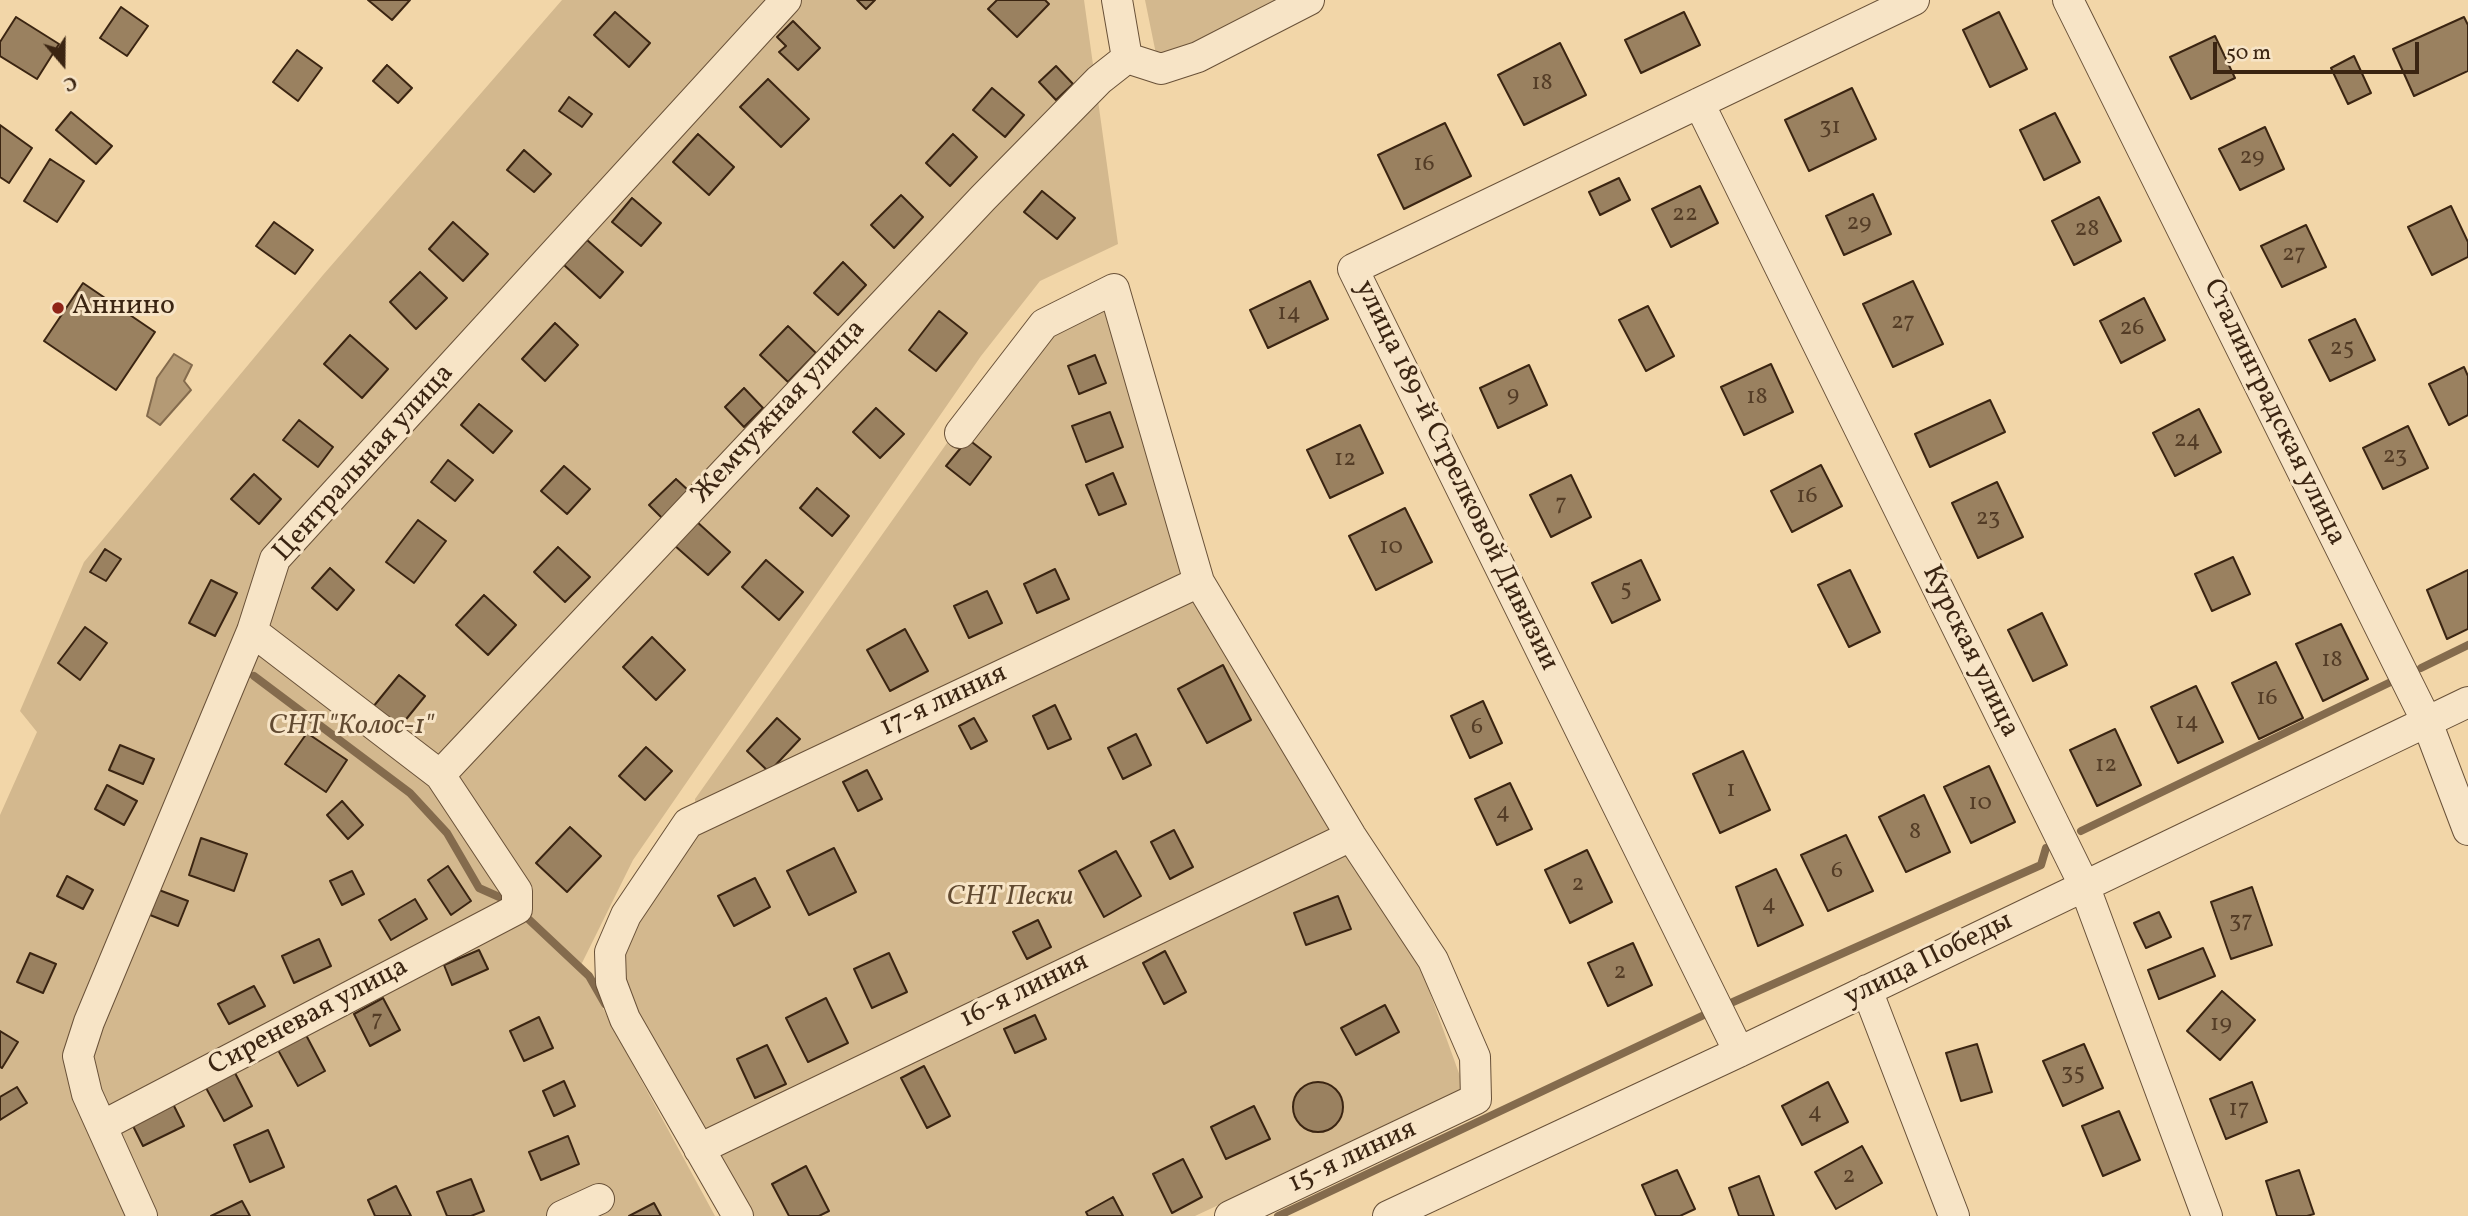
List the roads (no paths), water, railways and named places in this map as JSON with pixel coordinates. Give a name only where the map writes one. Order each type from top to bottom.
[{"type":"street","name":"Центральная улица","points":[[142,1216],[87,1094],[78,1056],[89,1022],[252,631],[275,559],[786,0]]},
{"type":"street","points":[[1117,0],[1127,58],[1161,69],[1198,57],[1310,0]]},
{"type":"street","name":"улица 189-й Стрелковой Дивизии","points":[[1739,1052],[1353,269],[1914,0]]},
{"type":"street","name":"Сталинградская улица","points":[[2068,0],[2427,722],[2468,830]]},
{"type":"street","name":"Жемчужная улица","points":[[440,775],[983,198],[1099,80],[1127,58]]},
{"type":"street","name":"Курская улица","points":[[1699,103],[2084,885],[2207,1216]]},
{"type":"street","points":[[960,433],[1044,324],[1114,289],[1199,582],[1351,836]]},
{"type":"street","name":"17-я линия","points":[[699,1149],[625,1019],[611,982],[610,952],[625,915],[688,822],[1199,582]]},
{"type":"street","points":[[252,631],[440,775]]},
{"type":"street","name":"улица Победы","points":[[1388,1216],[1739,1052],[2468,702]]},
{"type":"street","name":"Сиреневая улица","points":[[102,1126],[517,909],[517,891],[440,775]]},
{"type":"street","name":"15-я линия","points":[[1230,1216],[1476,1099],[1475,1057],[1433,960],[1351,836]]},
{"type":"street","name":"16-я линия","points":[[699,1149],[1351,836]]},
{"type":"street","points":[[1867,990],[1954,1216]]},
{"type":"street","points":[[699,1149],[738,1216]]},
{"type":"street","points":[[562,1216],[599,1199]]},
{"type":"waterway","points":[[2421,668],[2468,645]]},
{"type":"waterway","points":[[254,676],[410,793],[447,833],[479,888],[506,900]]},
{"type":"waterway","points":[[2081,831],[2397,679]]},
{"type":"waterway","points":[[1733,1002],[2041,865],[2046,848]]},
{"type":"waterway","points":[[523,914],[589,976],[605,1004]]},
{"type":"waterway","points":[[1278,1216],[1704,1015]]},
{"type":"place","name":"Аннино","points":[[58,308]]},
{"type":"park label","name":"СНТ \"Колос-1\"","points":[[351,728]]},
{"type":"park label","name":"СНТ Пески","points":[[1010,899]]}]
